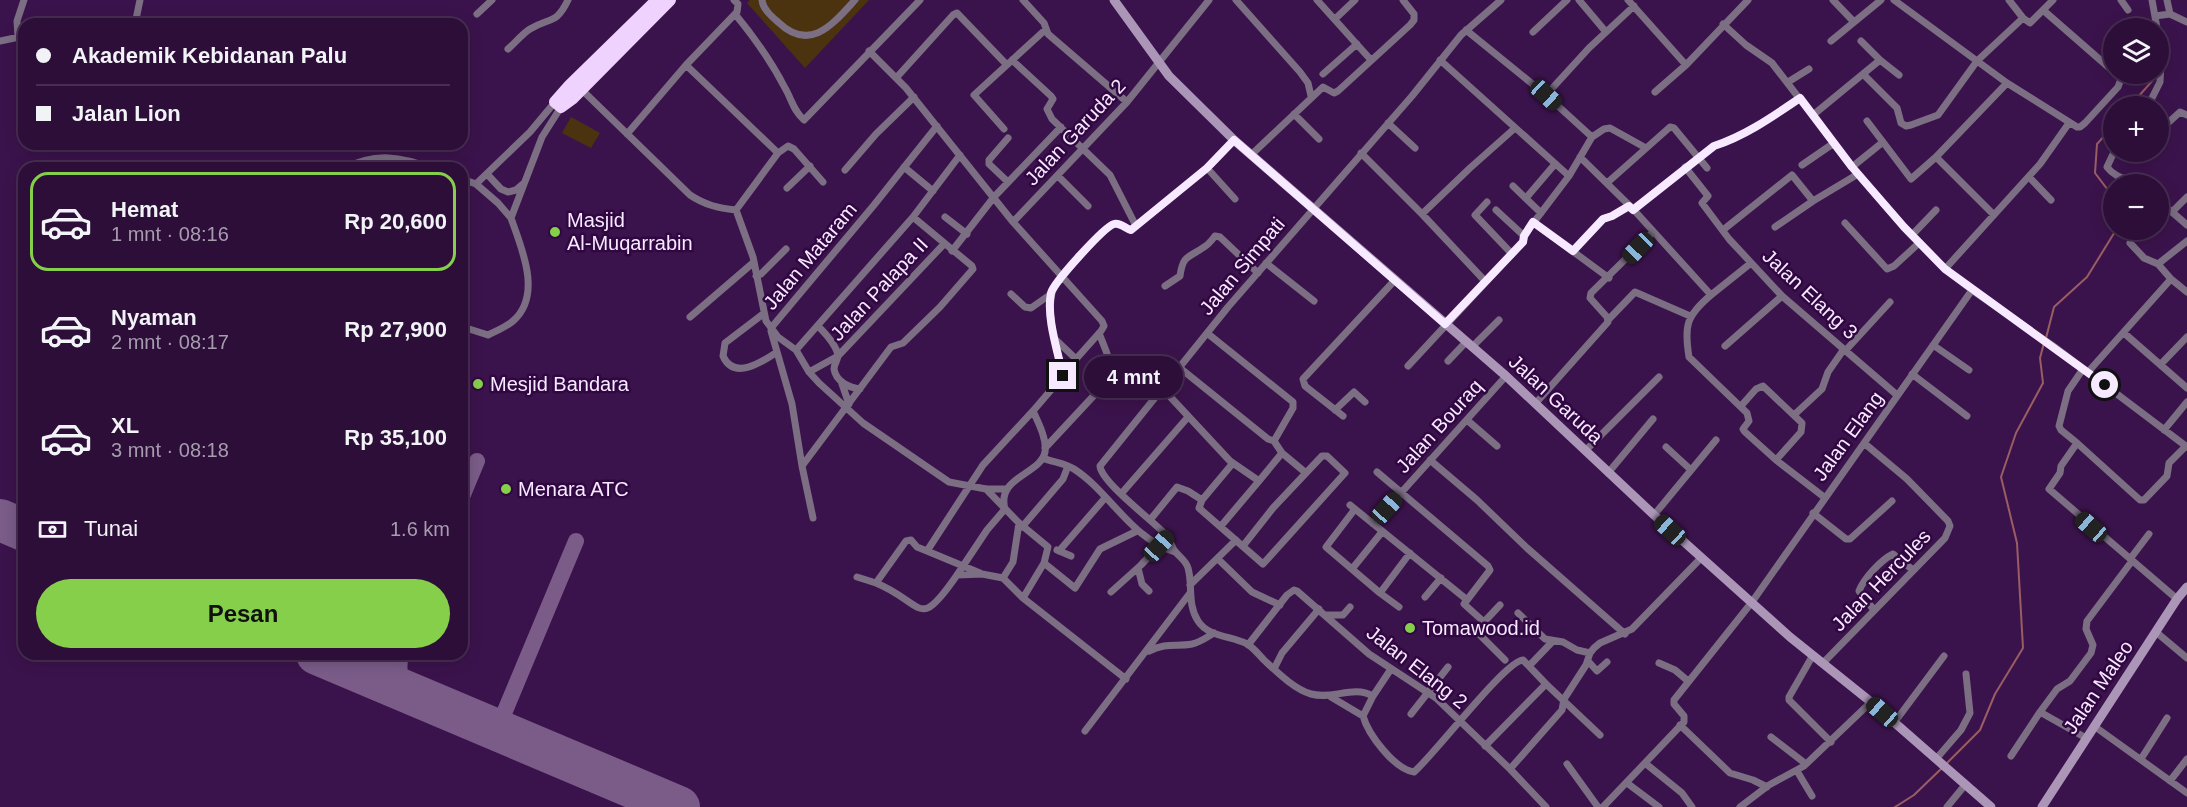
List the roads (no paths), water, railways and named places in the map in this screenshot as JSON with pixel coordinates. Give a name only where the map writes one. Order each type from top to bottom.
[{"type":"highway","points":[[558,105],[581,88],[645,18],[657,0]]},
{"type":"highway","points":[[558,105],[570,85],[645,18],[670,0]]},
{"type":"street","points":[[136,18],[140,0]]},
{"type":"street","points":[[477,14],[492,0]]},
{"type":"street","points":[[508,49],[528,30],[560,15],[568,0]]},
{"type":"street","points":[[627,134],[686,65],[735,14],[738,4],[734,0]]},
{"type":"street","points":[[762,0],[766,10],[782,26],[805,36],[822,32],[855,0]]},
{"type":"street","points":[[735,14],[756,39],[786,89],[794,109],[804,120],[920,0]]},
{"type":"street","points":[[1023,0],[1044,23],[1045,30],[1057,43],[1126,102]]},
{"type":"street","name":"Jalan Garuda","points":[[1114,0],[1159,64],[1234,140],[1506,376],[1701,558],[1991,807]]},
{"type":"street","name":"Jalan Garuda 2","points":[[1014,222],[1126,102],[1209,0]]},
{"type":"street","points":[[1236,0],[1300,72],[1308,83],[1311,96]]},
{"type":"street","points":[[1317,0],[1371,60]]},
{"type":"street","points":[[1335,19],[1355,0]]},
{"type":"street","name":"Jalan Simpati","points":[[1188,566],[1175,552],[1168,537],[1121,494],[1100,472],[1100,466],[1207,333],[1440,60],[1466,30],[1501,0]]},
{"type":"street","points":[[1533,32],[1567,0]]},
{"type":"street","points":[[1579,0],[1606,32]]},
{"type":"street","points":[[1655,92],[1686,66],[1748,0]]},
{"type":"street","points":[[1833,0],[1854,22]]},
{"type":"street","points":[[1832,41],[1881,0]]},
{"type":"street","points":[[1894,0],[1977,61],[2005,85],[2066,126],[2080,127],[2120,84]]},
{"type":"street","points":[[2009,0],[2030,23],[2053,0]]},
{"type":"street","points":[[2121,0],[2128,10]]},
{"type":"street","points":[[2152,0],[2155,16],[2170,14],[2187,22]]},
{"type":"street","points":[[2167,0],[2170,14]]},
{"type":"street","points":[[1251,155],[1311,96],[1323,87],[1334,93],[1338,92],[1414,20],[1414,14],[1407,1]]},
{"type":"street","points":[[18,25],[20,2]]},
{"type":"street","points":[[1546,95],[1631,3],[1686,66]]},
{"type":"street","points":[[2043,10],[2103,63]]},
{"type":"street","points":[[897,77],[953,15],[962,16],[1009,62],[1051,96],[1053,99],[1047,112],[1110,175],[1136,226]]},
{"type":"street","points":[[1863,74],[1897,108],[1899,120],[1906,126],[1938,115],[1977,61],[2023,18]]},
{"type":"street","points":[[1723,24],[1746,45],[1772,63],[1852,167],[1945,269],[2086,370],[2186,446],[2169,464],[2167,476],[2142,501],[2059,426],[2068,391],[2086,370],[2124,333],[2171,279]]},
{"type":"street","points":[[1004,129],[974,95],[1045,30]]},
{"type":"street","points":[[1466,30],[1546,95],[1592,137]]},
{"type":"street","points":[[0,41],[18,37]]},
{"type":"street","points":[[1861,41],[1899,75]]},
{"type":"street","points":[[1323,75],[1357,44]]},
{"type":"street","points":[[869,51],[897,77],[1014,222],[1104,326],[1033,411],[983,465],[927,551]]},
{"type":"street","points":[[1440,60],[1569,176]]},
{"type":"street","points":[[1814,115],[1880,60]]},
{"type":"street","points":[[686,65],[778,153]]},
{"type":"street","points":[[1788,82],[1809,69]]},
{"type":"street","points":[[1868,121],[1911,179],[1936,157],[2005,85]]},
{"type":"street","points":[[581,88],[690,195],[702,203],[736,210],[778,153],[788,146],[810,166],[823,182]]},
{"type":"street","points":[[845,170],[876,134],[914,97]]},
{"type":"street","points":[[1573,251],[1603,219],[1631,208],[1714,146],[1725,144],[1738,135],[1761,126],[1800,98]]},
{"type":"street","points":[[476,184],[558,105]]},
{"type":"street","points":[[511,218],[542,137],[558,105]]},
{"type":"street","points":[[2169,122],[2180,112],[2187,115]]},
{"type":"street","points":[[1294,114],[1319,139]]},
{"type":"street","points":[[1388,123],[1415,148]]},
{"type":"street","name":"Jalan Mataram","points":[[736,210],[754,262],[763,314],[771,328],[937,126]]},
{"type":"street","points":[[1945,269],[2040,164],[2066,126]]},
{"type":"street","points":[[952,251],[994,197],[1061,127]]},
{"type":"street","points":[[1607,183],[1667,128],[1672,127],[1707,168]]},
{"type":"street","points":[[1422,214],[1515,128]]},
{"type":"street","points":[[1408,366],[1523,242],[1533,222],[1569,176],[1592,137],[1610,128],[1646,148]]},
{"type":"street","points":[[1008,138],[989,160],[989,164],[1008,182]]},
{"type":"street","points":[[1063,376],[1051,311],[1053,287],[1101,234],[1113,225],[1119,224],[1129,230],[1136,226],[1207,168],[1234,140]]},
{"type":"street","points":[[1802,165],[1834,142]]},
{"type":"street","points":[[1852,167],[1883,142]]},
{"type":"street","points":[[1361,153],[1485,281]]},
{"type":"street","points":[[796,350],[913,217],[960,155]]},
{"type":"street","points":[[1580,157],[1631,208],[1711,295]]},
{"type":"street","points":[[1936,157],[1994,215]]},
{"type":"street","points":[[362,162],[400,158],[412,162]]},
{"type":"street","points":[[2108,162],[2107,167],[2114,174]]},
{"type":"street","points":[[1526,198],[1555,164]]},
{"type":"street","points":[[788,188],[810,166]]},
{"type":"street","points":[[904,167],[933,191]]},
{"type":"street","name":"Jalan Elang 3","points":[[1685,167],[1708,196],[1702,202],[1707,211],[1782,296],[1897,395]]},
{"type":"street","points":[[1207,168],[1235,199]]},
{"type":"street","points":[[487,174],[507,192],[516,190],[525,183]]},
{"type":"street","points":[[1775,228],[1813,201],[1858,174]]},
{"type":"street","points":[[1058,176],[1088,206]]},
{"type":"street","points":[[1723,230],[1792,176],[1813,201]]},
{"type":"street","points":[[2029,177],[2051,200]]},
{"type":"street","points":[[468,181],[476,184],[511,218],[521,245],[528,284],[525,303],[514,321],[488,334],[468,329]]},
{"type":"street","points":[[1513,186],[1541,213]]},
{"type":"street","points":[[2172,212],[2187,197]]},
{"type":"street","points":[[1487,202],[1475,215],[1512,254]]},
{"type":"street","points":[[2169,209],[2187,225]]},
{"type":"street","points":[[1496,210],[1524,236]]},
{"type":"street","points":[[1912,235],[1936,210]]},
{"type":"street","points":[[802,466],[891,347],[903,343],[940,307],[972,271],[972,266],[913,217]]},
{"type":"street","points":[[945,217],[967,234]]},
{"type":"street","points":[[1533,222],[1609,278]]},
{"type":"street","points":[[1845,223],[1887,269],[1894,266],[1919,243]]},
{"type":"street","points":[[1609,319],[1590,298],[1591,293],[1609,278],[1653,232]]},
{"type":"street","points":[[1165,286],[1180,276],[1180,267],[1187,256],[1203,249],[1215,236],[1220,237],[1258,273]]},
{"type":"street","points":[[2130,243],[2144,258],[2158,264],[2187,292]]},
{"type":"street","points":[[2158,264],[2186,243]]},
{"type":"street","name":"Jalan Palapa II","points":[[809,372],[838,356],[944,244]]},
{"type":"street","points":[[756,276],[761,274],[786,249]]},
{"type":"street","points":[[690,317],[754,262]]},
{"type":"street","points":[[1751,262],[1696,307],[1690,316],[1687,326],[1689,357],[1741,406],[1749,417],[1744,430],[1776,460],[1824,497]]},
{"type":"street","points":[[1266,263],[1314,301]]},
{"type":"street","points":[[1342,416],[1305,386],[1303,379],[1395,279]]},
{"type":"street","name":"Jalan Elang","points":[[1680,725],[1684,722],[1684,716],[1674,702],[1688,681],[1752,602],[1972,290]]},
{"type":"street","points":[[1535,404],[1635,292],[1690,316]]},
{"type":"street","points":[[1011,294],[1025,307],[1031,308],[1051,294]]},
{"type":"street","points":[[1725,346],[1782,296]]},
{"type":"street","points":[[1794,415],[1822,389],[1828,372],[1845,350],[1890,302]]},
{"type":"street","points":[[763,314],[728,340],[723,356],[729,364],[747,369],[777,352]]},
{"type":"street","points":[[1448,361],[1499,320]]},
{"type":"street","points":[[818,326],[838,356],[834,370],[841,381],[847,406]]},
{"type":"street","points":[[771,328],[778,337],[796,350],[809,372],[819,383],[847,406],[863,423],[941,477],[952,484],[986,489],[1007,489]]},
{"type":"street","points":[[771,328],[792,404],[813,518]]},
{"type":"street","points":[[1005,509],[1003,503],[1007,489],[1043,458],[1046,448],[1113,375],[1114,369],[1104,350],[1099,333]]},
{"type":"street","points":[[1207,333],[1290,399],[1293,408],[1274,441]]},
{"type":"street","points":[[2124,333],[2187,388]]},
{"type":"street","points":[[2161,364],[2187,338]]},
{"type":"street","points":[[1056,339],[1076,359]]},
{"type":"street","points":[[1933,345],[1969,369]]},
{"type":"street","points":[[1180,368],[1268,439],[1274,441],[1282,453],[1306,473]]},
{"type":"street","points":[[1912,374],[1967,416]]},
{"type":"street","name":"Jalan Bouraq","points":[[1373,524],[1506,376]]},
{"type":"street","points":[[1585,451],[1659,377]]},
{"type":"street","points":[[841,381],[852,388],[860,389]]},
{"type":"street","points":[[1741,406],[1761,386],[1766,388],[1803,425],[1802,430],[1776,460]]},
{"type":"street","points":[[1162,388],[1233,463],[1259,481]]},
{"type":"street","points":[[1335,410],[1354,392],[1365,402]]},
{"type":"street","points":[[2164,430],[2187,402]]},
{"type":"street","points":[[1033,411],[1046,448]]},
{"type":"street","points":[[1121,494],[1188,417]]},
{"type":"street","points":[[1608,473],[1653,419]]},
{"type":"street","points":[[1467,420],[1497,446]]},
{"type":"street","points":[[1654,515],[1716,440]]},
{"type":"street","name":"Jalan Hercules","points":[[1823,663],[1945,538],[1950,526],[1907,479],[1864,443]]},
{"type":"street","points":[[2077,443],[2061,466],[2060,473],[2050,491],[2177,599]]},
{"type":"street","points":[[1666,447],[1691,470]]},
{"type":"street","points":[[1221,526],[1282,453]]},
{"type":"street","points":[[1233,463],[1202,500],[1199,508],[1260,562],[1265,563],[1291,531],[1345,473],[1325,455],[1267,515],[1243,546]]},
{"type":"street","points":[[1043,458],[1068,466],[1081,474],[1137,531],[1159,546],[1175,552]]},
{"type":"street","points":[[1430,460],[1625,634]]},
{"type":"street","points":[[1003,578],[1013,562],[1021,525],[1063,479],[1068,466]]},
{"type":"street","points":[[1377,472],[1488,566],[1490,570],[1464,604],[1484,622]]},
{"type":"street","points":[[1150,520],[1177,487],[1202,500]]},
{"type":"street","points":[[986,489],[1021,525],[1048,547],[1071,556]]},
{"type":"street","points":[[1059,551],[1105,498]]},
{"type":"street","points":[[1813,513],[1846,539],[1850,539],[1892,501]]},
{"type":"street","points":[[1399,607],[1326,547],[1352,507],[1466,599]]},
{"type":"street","points":[[857,577],[899,593],[917,608],[925,610],[934,605],[1005,509]]},
{"type":"street","points":[[1044,564],[1075,588],[1100,549],[1137,531]]},
{"type":"street","points":[[1352,569],[1382,532]]},
{"type":"street","points":[[2011,756],[2057,689],[2070,681],[2091,652],[2093,643],[2086,629],[2087,621],[2149,534]]},
{"type":"street","points":[[1111,592],[1168,537]]},
{"type":"street","points":[[876,583],[893,561],[901,545],[911,540],[917,547],[982,574]]},
{"type":"street","points":[[1085,731],[1146,652],[1190,589],[1236,540]]},
{"type":"street","points":[[1023,598],[1044,564],[1048,547]]},
{"type":"street","points":[[1380,593],[1410,553]]},
{"type":"street","points":[[1874,610],[1859,591],[1866,579],[1885,559],[1893,554],[1913,570]]},
{"type":"street","points":[[1510,769],[1562,710],[1564,699],[1600,643],[1632,629],[1701,558]]},
{"type":"street","points":[[1218,559],[1252,592],[1280,604],[1248,645]]},
{"type":"street","points":[[1188,566],[1202,575]]},
{"type":"street","points":[[1188,566],[1191,604],[1198,621],[1214,633],[1248,645],[1299,689],[1331,697],[1363,716],[1370,734],[1381,748],[1406,770],[1412,772],[1417,769],[1494,684],[1518,661],[1523,660],[1600,735]]},
{"type":"street","points":[[1138,568],[1142,584],[1149,591]]},
{"type":"street","points":[[957,575],[982,574],[1003,578],[1023,598],[1126,679]]},
{"type":"street","points":[[1425,597],[1441,578]]},
{"type":"street","name":"Jalan Maleo","points":[[2042,807],[2187,587]]},
{"type":"street","name":"Jalan Elang 2","points":[[1280,604],[1287,595],[1295,590],[1369,654],[1428,692],[1510,769],[1546,807]]},
{"type":"street","points":[[1500,605],[1484,622],[1480,635],[1505,660]]},
{"type":"street","points":[[1274,669],[1282,653],[1322,612],[1343,615],[1350,607]]},
{"type":"street","points":[[1518,613],[1545,639],[1563,642],[1589,657],[1597,671],[1607,662]]},
{"type":"street","points":[[2156,632],[2187,658]]},
{"type":"street","points":[[1146,652],[1169,644],[1191,644],[1214,633]]},
{"type":"street","points":[[1529,666],[1553,641]]},
{"type":"street","points":[[1813,655],[1789,700],[1831,742]]},
{"type":"street","points":[[1894,723],[1944,656]]},
{"type":"street","points":[[1659,663],[1678,672],[1688,681]]},
{"type":"street","points":[[1411,714],[1448,667]]},
{"type":"street","points":[[1363,716],[1391,669]]},
{"type":"street","points":[[1938,761],[1961,730],[1970,713],[1966,674]]},
{"type":"street","points":[[1485,746],[1546,684]]},
{"type":"street","points":[[1331,697],[1360,691],[1373,696]]},
{"type":"street","points":[[1740,807],[1767,787],[1806,764],[1871,702]]},
{"type":"street","points":[[2040,712],[2086,738]]},
{"type":"street","points":[[2141,759],[2167,718]]},
{"type":"street","points":[[1603,807],[1680,725],[1730,773],[1767,787]]},
{"type":"street","points":[[2094,726],[2187,793]]},
{"type":"street","points":[[1771,737],[1806,764]]},
{"type":"street","points":[[2170,781],[2187,759]]},
{"type":"street","points":[[1646,763],[1682,793],[1692,807]]},
{"type":"street","points":[[1567,764],[1598,807]]},
{"type":"street","points":[[1797,771],[1812,796]]},
{"type":"street","points":[[1627,783],[1659,807]]},
{"type":"street","points":[[1947,807],[1965,785]]},
{"type":"waterway","points":[[2139,96],[2149,84]]},
{"type":"waterway","points":[[2103,137],[2097,144],[2095,173],[2103,184]]},
{"type":"waterway","points":[[2046,338],[2054,307],[2087,277],[2110,240]]},
{"type":"waterway","points":[[1947,763],[1980,730],[1995,694],[2023,648],[2017,543],[2001,477],[2016,433],[2043,383],[2040,358],[2044,343]]},
{"type":"waterway","points":[[1895,807],[1914,795],[1943,767]]},
{"type":"place","name":"Masjid Al-Muqarrabin","points":[[555,232]]},
{"type":"place","name":"Mesjid Bandara","points":[[478,384]]},
{"type":"place","name":"Menara ATC","points":[[506,489]]},
{"type":"place","name":"Tomawood.id","points":[[1410,628]]}]
